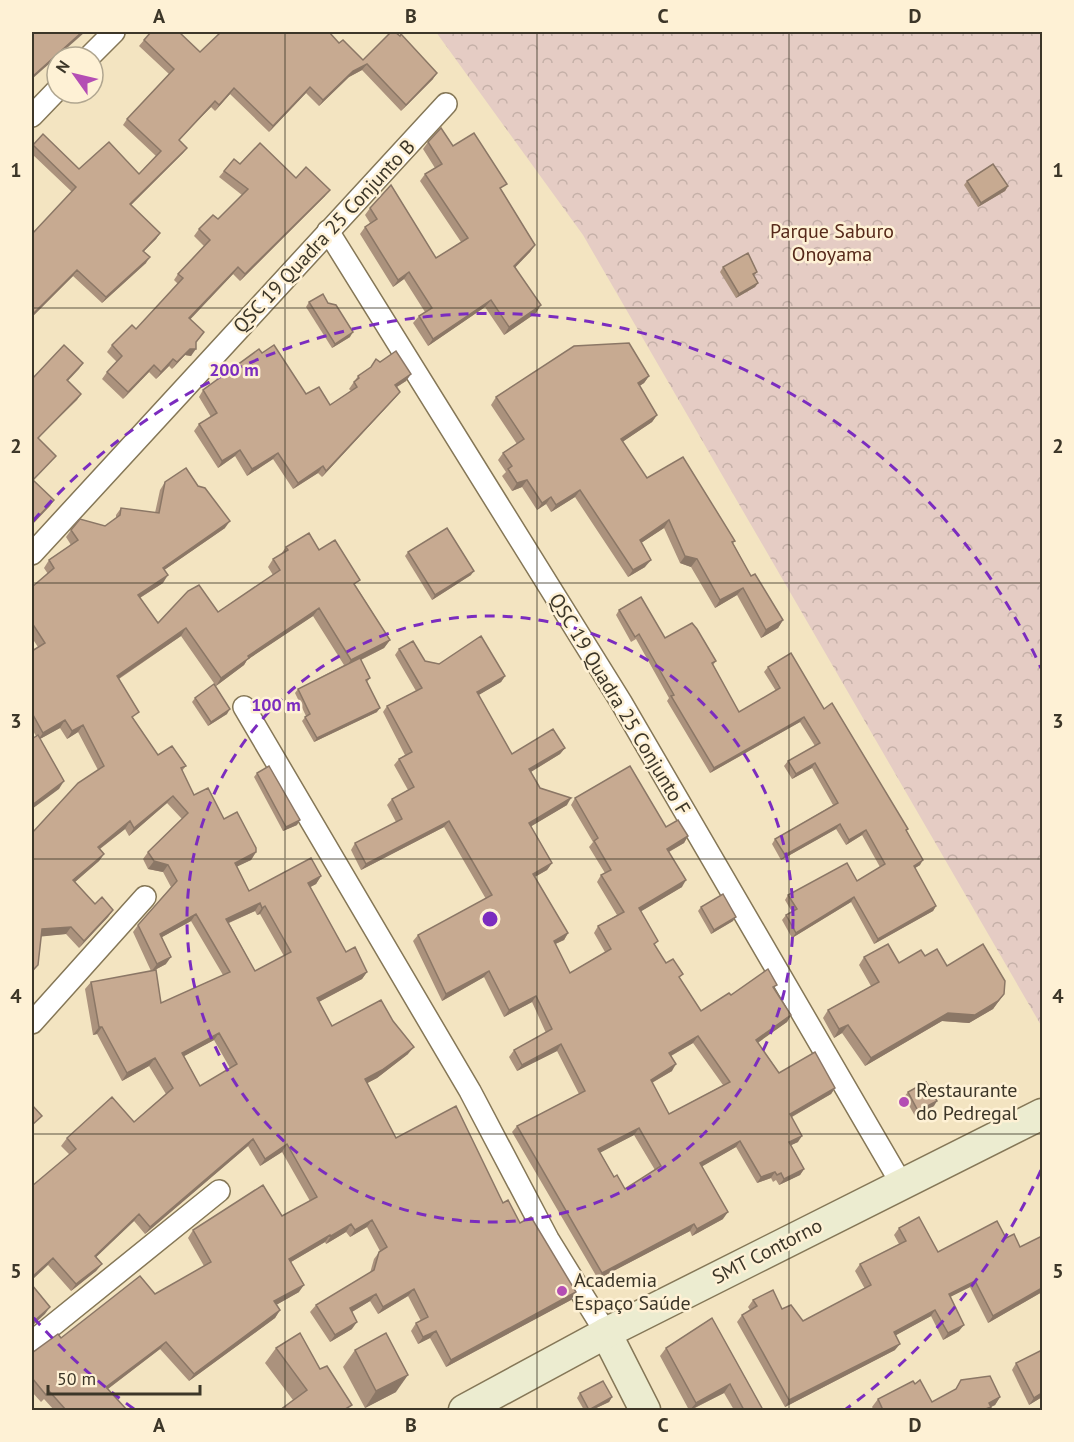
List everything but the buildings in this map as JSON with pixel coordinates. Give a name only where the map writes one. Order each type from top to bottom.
[{"type":"street","points":[[101,45],[114,32]]},
{"type":"street","points":[[32,116],[45,102]]},
{"type":"street","name":"QSC 19 Quadra 25 Conjunto B","points":[[32,554],[446,104]]},
{"type":"street","name":"QSC 19 Quadra 25 Conjunto F","points":[[328,231],[621,702],[901,1183]]},
{"type":"street","points":[[244,707],[470,1091],[548,1239],[606,1333],[645,1410]]},
{"type":"street","points":[[32,1023],[145,897]]},
{"type":"street","name":"SMT Contorno","points":[[464,1410],[606,1333],[1042,1114]]},
{"type":"street","points":[[32,1342],[219,1191]]},
{"type":"green space","name":"Parque Saburo Onoyama","points":[[436,32],[1042,32],[1042,1027],[583,235]]},
{"type":"place","name":"Restaurante do Pedregal","points":[[904,1102]]},
{"type":"place","name":"Academia Espaço Saúde","points":[[562,1291]]}]
